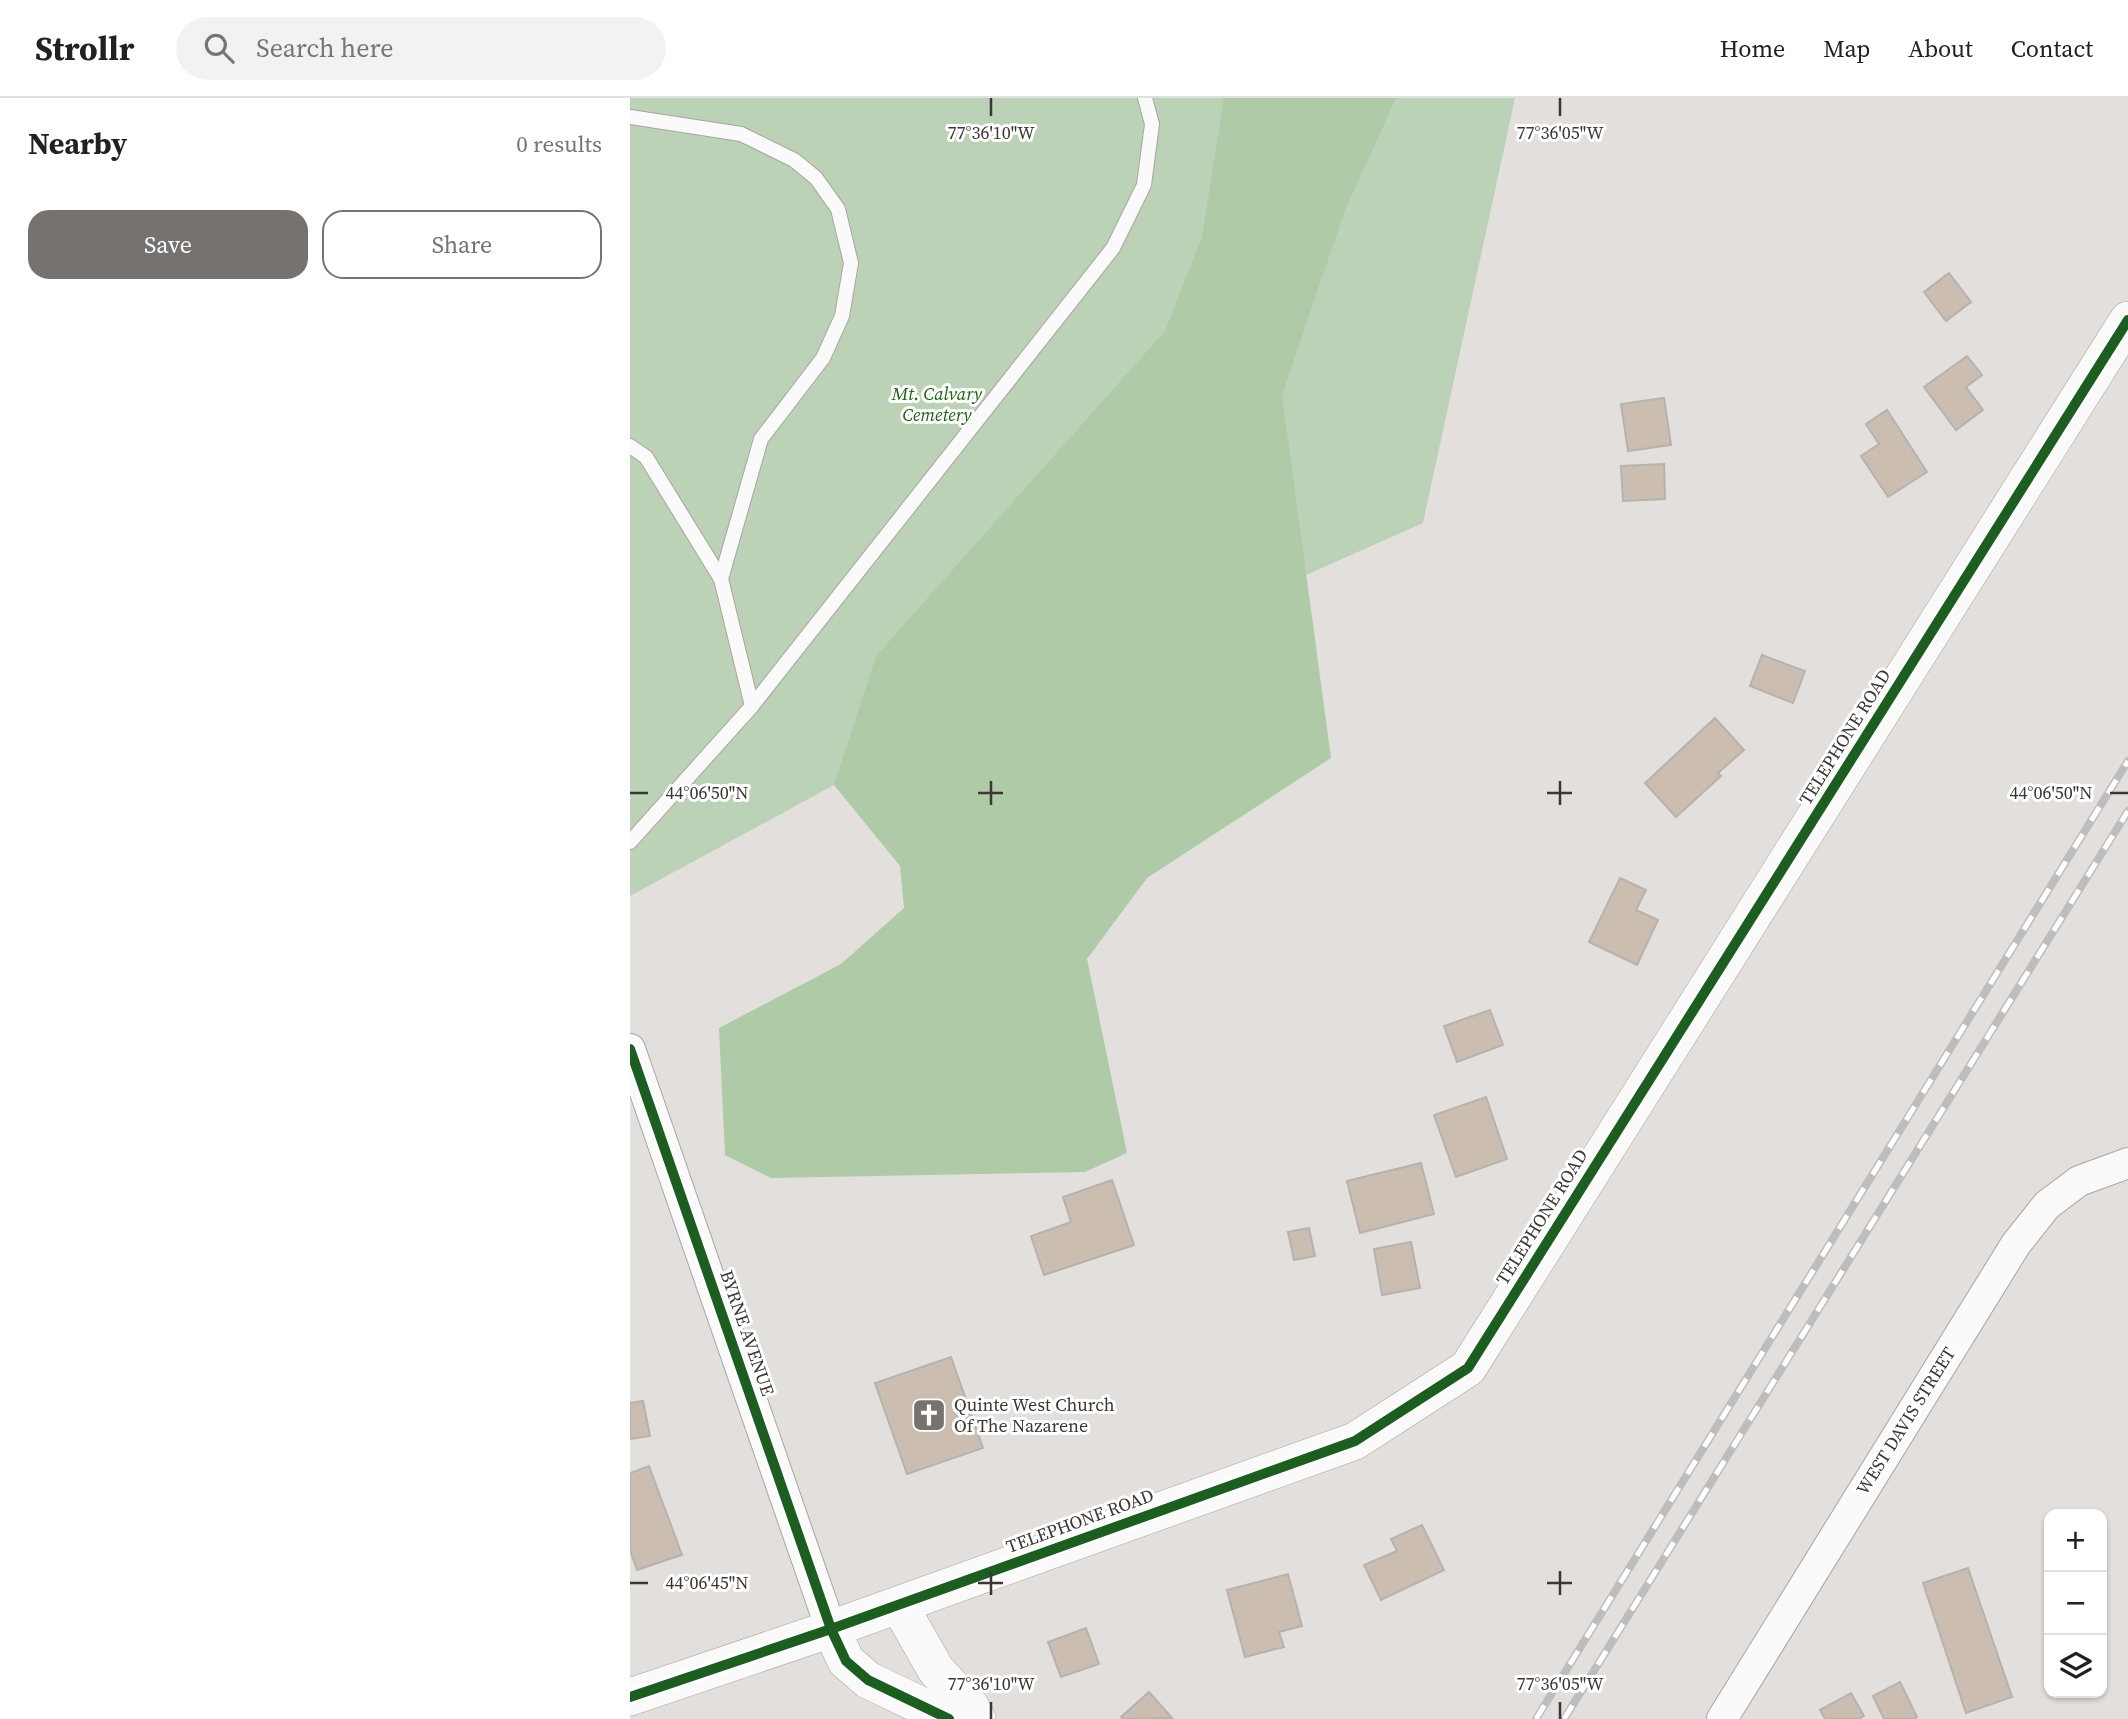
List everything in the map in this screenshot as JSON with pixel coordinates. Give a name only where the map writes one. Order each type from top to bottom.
[{"type":"street","name":"TELEPHONE ROAD","points":[[630,1697],[899,1605],[1355,1441],[1468,1368],[2128,320]]},
{"type":"street","name":"BYRNE AVENUE","points":[[630,1049],[831,1629]]},
{"type":"street","name":"WEST DAVIS STREET","points":[[1722,1719],[2016,1244],[2047,1205],[2079,1181],[2128,1163]]},
{"type":"street","points":[[899,1605],[936,1670],[971,1706],[977,1719]]},
{"type":"street","points":[[831,1629],[846,1661],[868,1680],[949,1719]]},
{"type":"lane","points":[[630,842],[752,706],[1113,248],[1144,185],[1152,124],[1144,98]]},
{"type":"lane","points":[[630,117],[741,134],[794,160],[816,178],[838,209],[851,263],[842,316],[822,358],[761,439],[721,579]]},
{"type":"lane","points":[[630,446],[646,457],[721,579],[752,706]]},
{"type":"green space","name":"Mt. Calvary Cemetery","points":[[630,98],[1515,98],[1423,523],[834,785],[630,896]]},
{"type":"green space","points":[[1224,98],[1396,98],[1345,210],[1282,395],[1331,758],[1147,878],[1087,959],[1127,1153],[1085,1172],[771,1178],[725,1155],[719,1028],[841,964],[904,908],[900,866],[834,785],[876,656],[1165,331],[1202,237]]},
{"type":"building","points":[[1949,273],[1971,302],[1946,321],[1924,292]]},
{"type":"building","points":[[1967,356],[1982,375],[1966,387],[1983,410],[1956,430],[1924,387]]},
{"type":"building","points":[[1664,398],[1671,445],[1628,451],[1621,404]]},
{"type":"building","points":[[1887,410],[1927,472],[1888,497],[1861,456],[1879,444],[1866,424]]},
{"type":"building","points":[[1664,464],[1665,499],[1623,501],[1621,466]]},
{"type":"building","points":[[1762,655],[1805,671],[1793,703],[1750,686]]},
{"type":"building","points":[[1715,718],[1744,750],[1718,773],[1721,776],[1676,817],[1645,783]]},
{"type":"building","points":[[1620,878],[1646,890],[1636,910],[1658,920],[1637,965],[1589,942]]},
{"type":"building","points":[[1490,1010],[1503,1045],[1457,1062],[1444,1026]]},
{"type":"building","points":[[1486,1097],[1507,1159],[1456,1177],[1434,1115]]},
{"type":"building","points":[[1421,1163],[1434,1214],[1360,1233],[1347,1181]]},
{"type":"building","points":[[1112,1180],[1134,1245],[1044,1275],[1031,1236],[1071,1222],[1063,1197]]},
{"type":"building","points":[[1309,1228],[1315,1256],[1294,1260],[1288,1232]]},
{"type":"building","points":[[1411,1242],[1420,1288],[1382,1295],[1374,1249]]},
{"type":"building","name":"Quinte West Church Of The Nazarene","points":[[951,1357],[983,1448],[907,1474],[875,1383]]},
{"type":"building","points":[[643,1401],[650,1436],[630,1439],[630,1403]]},
{"type":"building","points":[[649,1466],[682,1555],[637,1570],[630,1550],[630,1473]]},
{"type":"building","points":[[1422,1525],[1444,1570],[1381,1600],[1364,1565],[1397,1551],[1391,1539]]},
{"type":"building","points":[[1968,1568],[2012,1697],[1966,1713],[1923,1583]]},
{"type":"building","points":[[1288,1574],[1302,1626],[1279,1632],[1284,1647],[1245,1657],[1227,1590]]},
{"type":"building","points":[[1086,1628],[1099,1664],[1061,1677],[1048,1642]]},
{"type":"building","points":[[1900,1682],[1917,1717],[1884,1719],[1873,1696]]},
{"type":"building","points":[[1149,1692],[1172,1718],[1121,1717]]},
{"type":"building","points":[[1851,1693],[1864,1716],[1859,1719],[1825,1719],[1820,1710]]},
{"type":"railway","points":[[1536,1719],[2128,761]]},
{"type":"railway","points":[[1564,1719],[2128,811]]},
{"type":"cycle path","points":[[630,1697],[831,1629],[1355,1441],[1468,1368],[2128,320]]},
{"type":"cycle path","points":[[630,1049],[831,1629],[846,1661],[868,1680],[949,1719]]},
{"type":"place","name":"Quinte West Church Of The Nazarene","points":[[929,1415]]}]
